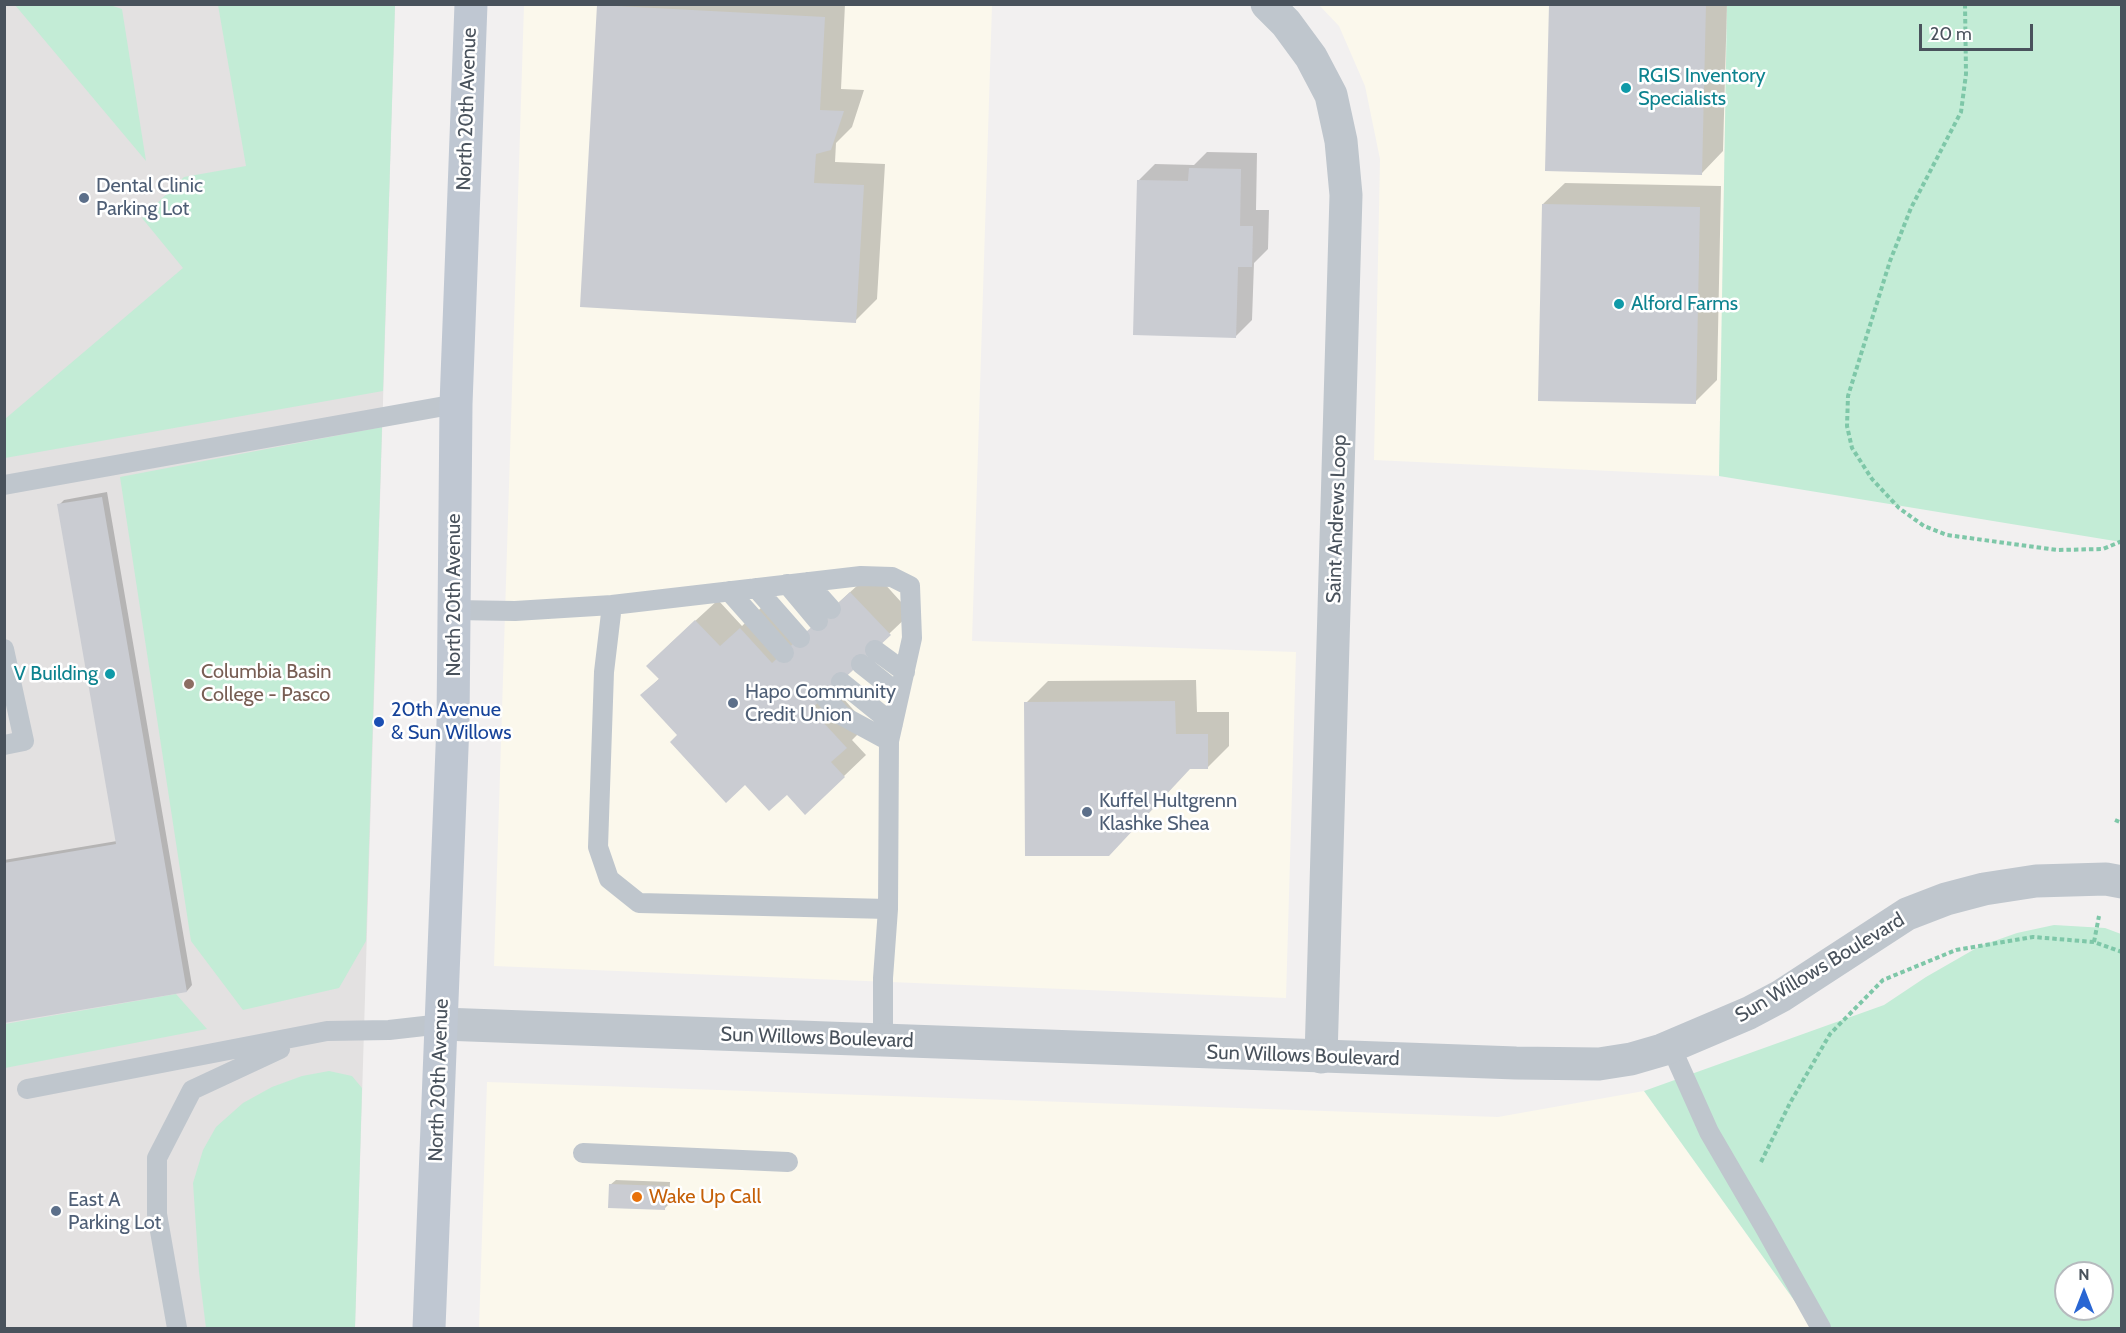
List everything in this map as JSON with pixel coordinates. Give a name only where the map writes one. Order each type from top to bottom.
[{"type":"main road","name":"North 20th Avenue","points":[[429,1329],[453,723],[456,404],[471,4]]},
{"type":"street","name":"Saint Andrews Loop","points":[[1267,4],[1286,23],[1311,57],[1331,95],[1341,141],[1346,195],[1321,1056]]},
{"type":"street","name":"Sun Willows Boulevard","points":[[442,1024],[1557,1065],[1599,1064],[1631,1059],[1671,1047],[1758,1009],[1907,914],[1946,899],[1984,889],[2036,880],[2106,879],[2121,882]]},
{"type":"lane","points":[[4,485],[456,404]]},
{"type":"lane","points":[[454,609],[515,611],[612,605],[861,576],[892,577],[910,586],[912,638],[891,733],[883,1041]]},
{"type":"lane","points":[[787,584],[825,615],[807,582]]},
{"type":"lane","points":[[756,588],[800,638]]},
{"type":"lane","points":[[729,591],[784,653]]},
{"type":"lane","points":[[612,605],[604,672],[598,847],[609,879],[639,903],[888,909]]},
{"type":"lane","points":[[4,649],[24,741],[4,745]]},
{"type":"lane","points":[[875,650],[904,672]]},
{"type":"lane","points":[[861,664],[899,694]]},
{"type":"lane","points":[[841,682],[891,733]]},
{"type":"lane","points":[[825,697],[841,715],[891,733]]},
{"type":"lane","points":[[27,1089],[327,1031],[389,1030],[442,1024]]},
{"type":"lane","points":[[177,1329],[156,1214],[156,1158],[192,1090],[265,1055],[327,1031]]},
{"type":"lane","points":[[1671,1047],[1709,1132],[1766,1228],[1821,1329]]},
{"type":"lane","points":[[584,1153],[788,1162]]},
{"type":"path","points":[[1965,4],[1966,74],[1961,112],[1911,208],[1890,261],[1848,396],[1847,426],[1851,448],[1872,479],[1899,508],[1924,526],[1947,536],[2057,550],[2103,549],[2121,541]]},
{"type":"path","points":[[2115,820],[2121,823]]},
{"type":"path","points":[[1760,1164],[1790,1103],[1830,1034],[1883,980],[1956,950],[2033,938],[2094,942],[2121,952]]},
{"type":"shaded area","name":"Columbia Basin College - Pasco","points":[[5,5],[395,5],[355,1328],[5,1328]]},
{"type":"shaded area","points":[[524,5],[992,5],[972,641],[1296,652],[1286,998],[494,966]]},
{"type":"shaded area","points":[[1319,5],[1727,5],[1719,476],[1374,460],[1380,159],[1365,86],[1339,26]]},
{"type":"shaded area","points":[[487,1082],[1498,1117],[1644,1091],[1814,1328],[479,1328]]},
{"type":"green space","points":[[107,4],[122,9],[146,161],[15,5]]},
{"type":"green space","points":[[218,5],[395,5],[383,391],[5,458],[5,419],[183,268],[142,218],[184,177],[246,166]]},
{"type":"green space","points":[[1727,5],[2121,5],[2121,542],[1719,476]]},
{"type":"green space","points":[[382,427],[366,941],[339,988],[243,1010],[191,941],[120,477]]},
{"type":"green space","points":[[2054,925],[2105,928],[2121,934],[2121,1328],[1814,1328],[1644,1091],[1884,1005],[1926,977],[1980,946],[2017,933]]},
{"type":"green space","points":[[176,994],[207,1029],[5,1068],[5,1024]]},
{"type":"green space","points":[[329,1071],[352,1076],[362,1088],[355,1328],[206,1328],[199,1272],[193,1183],[203,1150],[216,1127],[243,1103],[272,1087],[302,1076]]},
{"type":"building","name":"RGIS Inventory Specialists","points":[[1549,4],[1706,4],[1702,175],[1545,171]]},
{"type":"building","points":[[597,5],[825,17],[820,110],[844,111],[831,150],[816,154],[814,183],[864,185],[856,323],[580,307]]},
{"type":"building","points":[[1189,168],[1241,169],[1240,226],[1253,226],[1252,267],[1238,267],[1236,338],[1133,335],[1137,180],[1188,181]]},
{"type":"building","name":"Alford Farms","points":[[1542,204],[1700,207],[1696,404],[1538,401]]},
{"type":"building","name":"V Building","points":[[102,497],[187,992],[4,1023],[4,863],[116,844],[57,504]]},
{"type":"building","name":"Hapo Community Credit Union","points":[[850,592],[891,635],[811,709],[847,748],[831,762],[845,777],[805,815],[787,795],[769,811],[745,785],[726,803],[670,742],[677,735],[640,695],[659,679],[646,666],[695,620],[720,646],[740,628],[772,663]]},
{"type":"building","name":"Kuffel Hultgrenn Klashke Shea","points":[[1175,701],[1176,734],[1208,734],[1208,769],[1190,769],[1109,856],[1025,856],[1024,702]]},
{"type":"building","name":"Wake Up Call","points":[[609,1184],[666,1186],[665,1210],[608,1208]]},
{"type":"place","name":"RGIS Inventory Specialists","points":[[1626,88]]},
{"type":"place","name":"Dental Clinic Parking Lot","points":[[84,198]]},
{"type":"place","name":"Alford Farms","points":[[1619,304]]},
{"type":"place","name":"V Building","points":[[110,674]]},
{"type":"place","name":"Columbia Basin College - Pasco","points":[[189,684]]},
{"type":"place","name":"Hapo Community Credit Union","points":[[733,703]]},
{"type":"place","name":"20th Avenue & Sun Willows","points":[[379,722]]},
{"type":"place","name":"Kuffel Hultgrenn Klashke Shea","points":[[1087,812]]},
{"type":"place","name":"Wake Up Call","points":[[637,1197]]},
{"type":"place","name":"East A Parking Lot","points":[[56,1211]]}]
